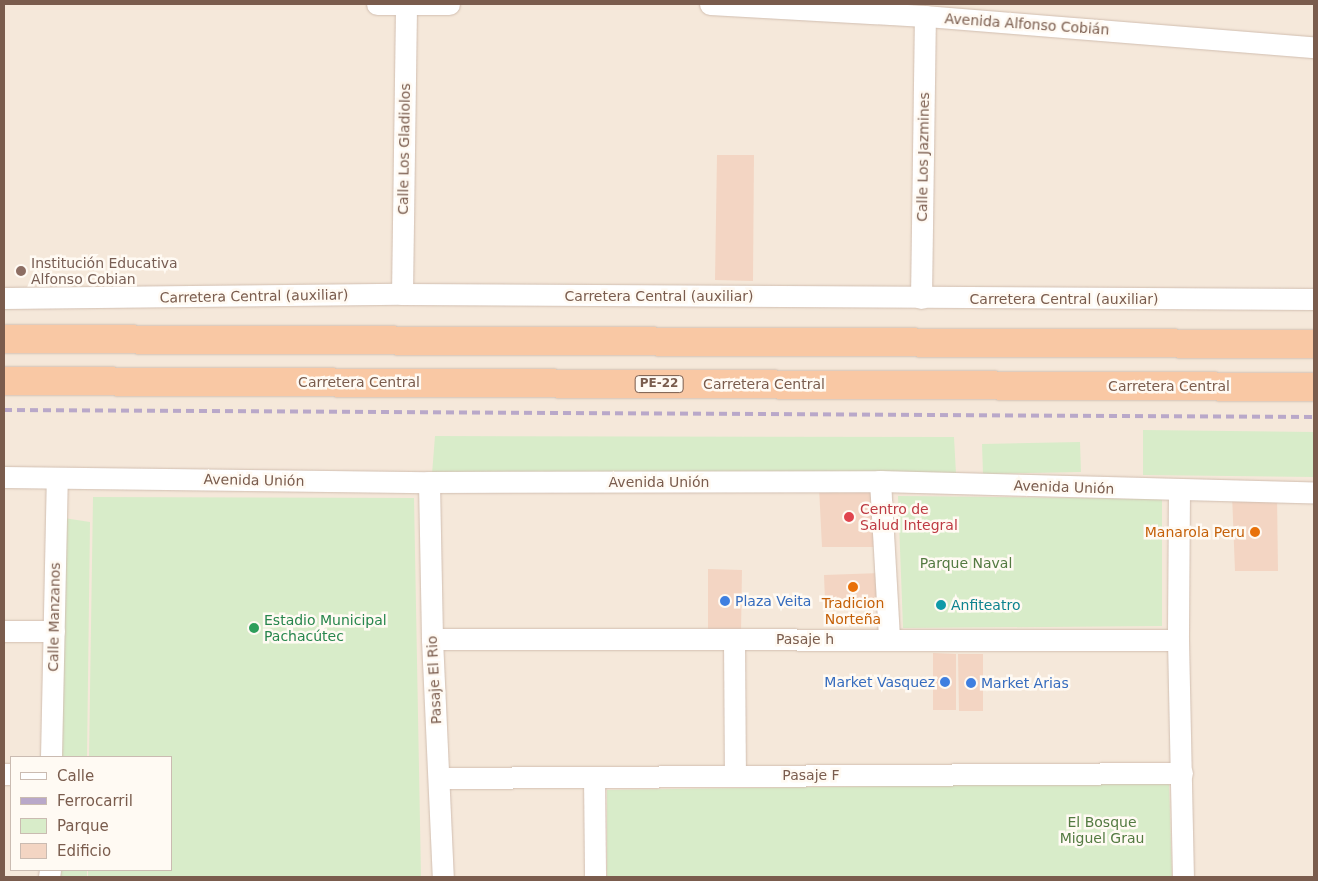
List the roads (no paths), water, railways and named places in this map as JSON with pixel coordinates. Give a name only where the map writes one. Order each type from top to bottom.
[{"type":"highway","points":[[4,339],[1314,344]]},
{"type":"highway","name":"Carretera Central","points":[[4,381],[1314,386]]},
{"type":"street","points":[[377,4],[449,4]]},
{"type":"street","name":"Avenida Alfonso Cobián","points":[[710,4],[925,16],[1314,46]]},
{"type":"street","name":"Calle Los Gladiolos","points":[[402,294],[406,5]]},
{"type":"street","name":"Calle Los Jazmines","points":[[921,298],[925,16]]},
{"type":"street","name":"Carretera Central (auxiliar)","points":[[4,298],[402,294],[1314,299]]},
{"type":"street","name":"Avenida Unión","points":[[4,477],[429,482],[880,481],[1314,492]]},
{"type":"street","name":"Calle Manzanos","points":[[52,756],[57,478]]},
{"type":"street","points":[[880,481],[889,639]]},
{"type":"street","name":"Pasaje El Rio","points":[[429,482],[432,638],[440,778],[443,877]]},
{"type":"street","points":[[1179,490],[1178,640],[1183,877]]},
{"type":"street","points":[[4,631],[54,631]]},
{"type":"street","name":"Pasaje h","points":[[432,638],[1178,640]]},
{"type":"street","points":[[734,639],[735,776]]},
{"type":"street","name":"Pasaje F","points":[[440,778],[1182,773]]},
{"type":"street","points":[[594,777],[595,877]]},
{"type":"railway","points":[[4,410],[1314,417]]},
{"type":"place","name":"Institución Educativa Alfonso Cobian","points":[[21,271]]},
{"type":"place","name":"Centro de Salud Integral","points":[[849,517]]},
{"type":"place","name":"Manarola Peru","points":[[1255,532]]},
{"type":"place","name":"Tradicion Norteña","points":[[853,587]]},
{"type":"place","name":"Plaza Veita","points":[[725,601]]},
{"type":"place","name":"Anfiteatro","points":[[941,605]]},
{"type":"place","name":"Estadio Municipal Pachacútec","points":[[254,628]]},
{"type":"place","name":"Market Vasquez","points":[[945,682]]},
{"type":"place","name":"Market Arias","points":[[971,683]]},
{"type":"park label","name":"Parque Naval","points":[[966,563]]},
{"type":"park label","name":"El Bosque Miguel Grau","points":[[1102,830]]}]
